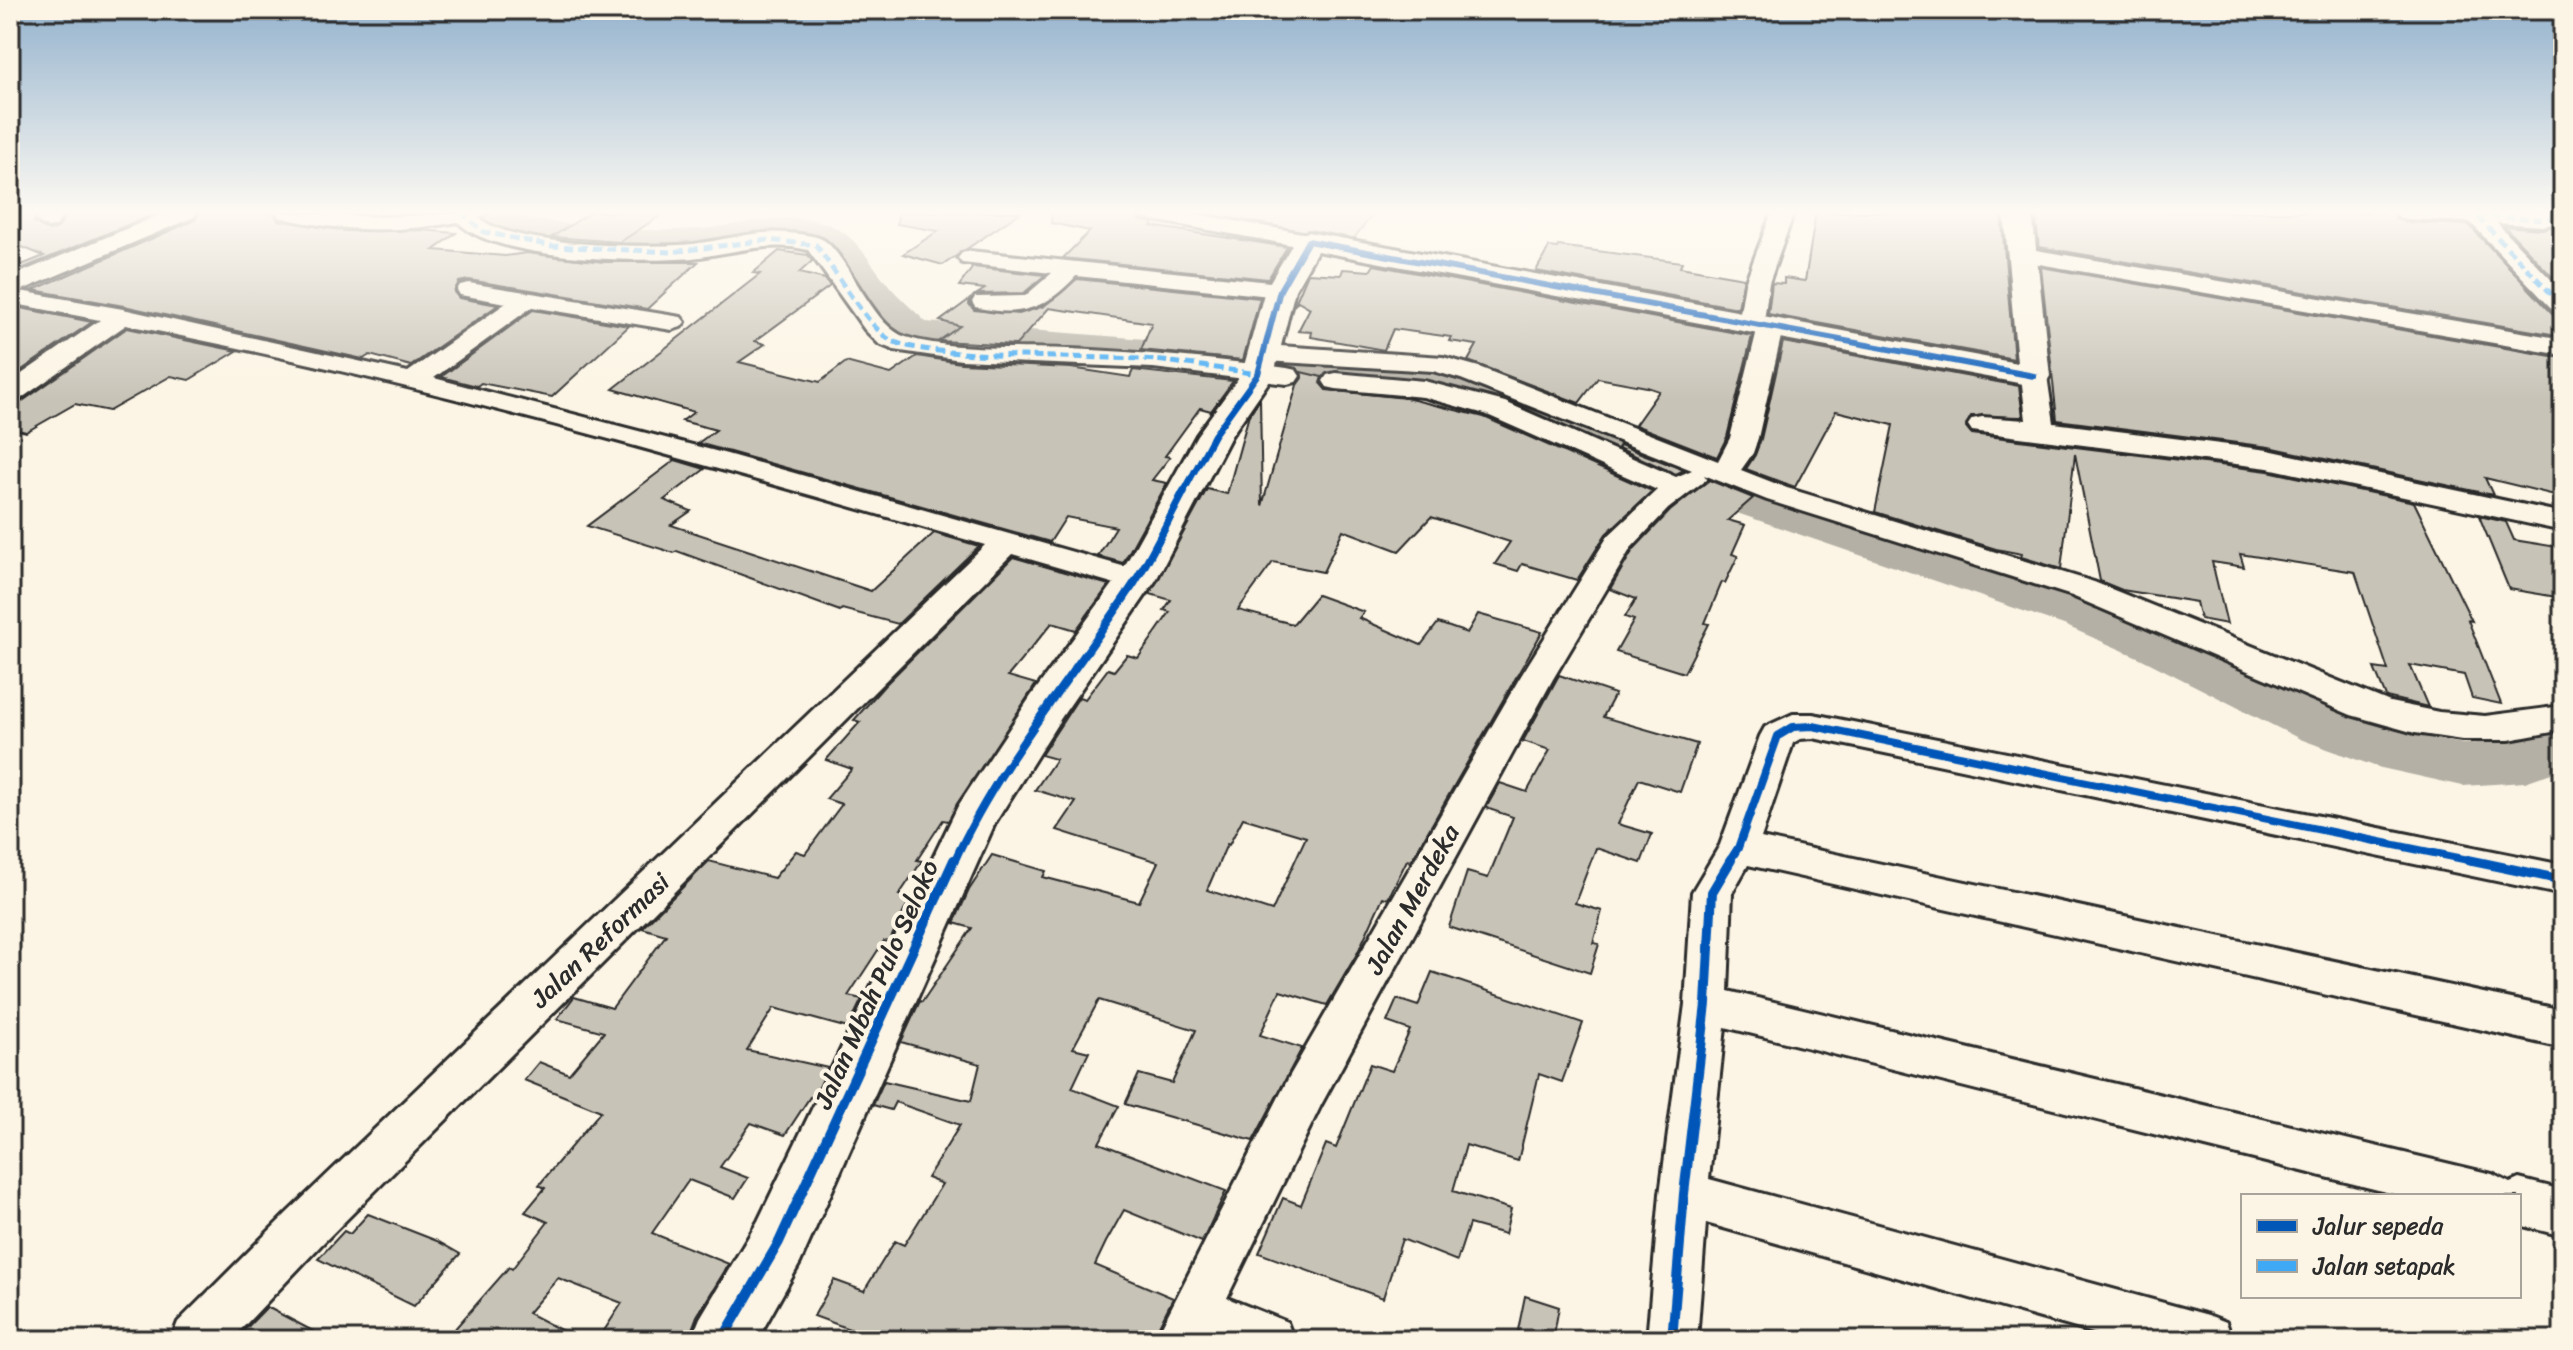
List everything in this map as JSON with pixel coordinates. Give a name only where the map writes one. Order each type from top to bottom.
[{"type":"street","points":[[10,286],[36,275]]},
{"type":"street","points":[[838,275],[874,325],[888,339],[903,345],[961,352],[1153,360],[1421,362],[1447,366],[1698,478],[1791,498],[2059,580],[2136,609],[2363,706],[2442,728],[2481,731],[2563,718]]},
{"type":"street","points":[[984,302],[1017,305],[1038,301],[1063,275]]},
{"type":"street","points":[[1137,275],[1280,290]]},
{"type":"street","points":[[1262,363],[1280,290],[1289,275]]},
{"type":"street","points":[[1489,275],[2034,376]]},
{"type":"street","name":"Jalan Merdeka","points":[[1188,1325],[1305,1091],[1536,679],[1619,543],[1639,520],[1739,453],[1744,438],[1760,326],[1757,283],[1760,275]]},
{"type":"street","points":[[2026,275],[2041,430]]},
{"type":"street","points":[[2141,275],[2563,347]]},
{"type":"street","points":[[2533,275],[2563,306]]},
{"type":"street","points":[[469,290],[672,322]]},
{"type":"street","points":[[10,296],[250,343],[662,445],[1136,580]]},
{"type":"street","points":[[411,382],[529,298]]},
{"type":"street","points":[[10,394],[123,316]]},
{"type":"street","name":"Jalan Mbah Pulo Seloko","points":[[722,1340],[785,1230],[974,818],[1046,707],[1136,580],[1214,435],[1262,363]]},
{"type":"street","points":[[1982,425],[2268,459],[2563,522]]},
{"type":"street","name":"Jalan Reformasi","points":[[196,1340],[304,1229],[1006,542]]},
{"type":"street","points":[[1672,1340],[1684,1194],[1706,1004],[1712,892],[1738,848],[1778,736],[1793,727],[1813,726],[2563,880]]},
{"type":"street","points":[[1738,848],[2563,1029]]},
{"type":"street","points":[[1706,1004],[2484,1194]]},
{"type":"street","points":[[1684,1194],[2208,1340]]},
{"type":"street","points":[[2521,1202],[2563,1213]]},
{"type":"street","points":[[1188,1325],[1269,1340]]},
{"type":"building","points":[[68,275],[684,275],[647,309],[469,280],[459,282],[454,292],[459,298],[498,305],[411,366],[370,355],[363,359],[124,306],[33,290]]},
{"type":"building","points":[[759,275],[808,275],[825,279],[830,286],[755,341],[765,344],[739,362],[820,382],[846,362],[891,374],[917,356],[961,363],[1071,368],[1130,377],[1133,370],[1233,381],[1211,411],[1200,408],[1165,456],[1170,457],[1152,480],[1167,483],[1123,563],[1098,556],[1116,527],[1066,517],[1050,542],[698,443],[716,430],[682,421],[694,412],[613,389]]},
{"type":"building","points":[[967,275],[1045,275],[1024,293],[977,294],[985,289],[959,286]]},
{"type":"building","points":[[1229,275],[1270,275],[1268,279]]},
{"type":"building","points":[[1307,275],[1427,275],[1752,336],[1727,437],[1717,457],[1635,425],[1659,391],[1598,378],[1579,403],[1468,361],[1477,345],[1449,341],[1451,337],[1393,329],[1384,350],[1311,337],[1312,332],[1298,331],[1310,308],[1298,301],[1294,306]]},
{"type":"building","points":[[1558,275],[1727,275],[1744,278],[1738,308]]},
{"type":"building","points":[[1806,275],[2007,275],[2014,359],[1768,314],[1772,283],[1784,284],[1784,278],[1805,281]]},
{"type":"building","points":[[2042,275],[2087,275],[2563,358],[2563,497],[2485,478],[2493,495],[2269,447],[2057,420]]},
{"type":"building","points":[[2204,275],[2516,275],[2552,313],[2563,316],[2563,336]]},
{"type":"building","points":[[2551,275],[2563,275],[2563,288]]},
{"type":"building","points":[[1077,279],[1260,298],[1243,360],[1141,350],[1152,323],[1049,308],[1016,345],[939,341],[960,326],[940,321],[970,299],[969,304],[974,310],[1019,314],[1044,306]]},
{"type":"building","points":[[10,306],[92,322],[10,378]]},
{"type":"building","points":[[533,310],[629,326],[552,397],[481,383],[477,386],[441,377]]},
{"type":"building","points":[[127,328],[237,351],[189,380],[171,376],[109,411],[75,404],[26,432],[10,428],[10,405],[21,402]]},
{"type":"building","points":[[1783,342],[2019,386],[2023,417],[1971,416],[1966,427],[1972,434],[2268,471],[2414,502],[2472,621],[2468,620],[2501,704],[2472,698],[2464,675],[2410,665],[2428,707],[2386,697],[2374,668],[2388,670],[2355,572],[2240,554],[2244,567],[2212,562],[2227,624],[2200,619],[2196,602],[2122,590],[2100,581],[2075,454],[2061,569],[2021,557],[2022,554],[1875,512],[1893,425],[1836,411],[1795,487],[1746,469],[1761,439]]},
{"type":"building","points":[[1301,372],[1322,377],[1320,383],[1326,390],[1406,398],[1484,417],[1652,491],[1606,534],[1577,580],[1522,564],[1518,571],[1495,564],[1510,542],[1431,517],[1399,551],[1343,530],[1323,572],[1273,562],[1238,610],[1293,624],[1317,595],[1364,612],[1359,618],[1421,645],[1438,623],[1467,633],[1478,614],[1542,632],[1411,861],[1407,860],[1388,899],[1383,897],[1358,952],[1327,1005],[1280,991],[1260,1035],[1302,1048],[1253,1141],[1125,1104],[1139,1074],[1172,1083],[1196,1030],[1099,1000],[1073,1048],[1089,1052],[1072,1088],[1119,1106],[1099,1143],[1226,1191],[1202,1242],[1124,1210],[1106,1242],[1095,1265],[1173,1298],[1152,1340],[851,1340],[855,1331],[814,1316],[834,1280],[864,1291],[895,1241],[904,1245],[942,1184],[927,1178],[960,1125],[895,1102],[891,1110],[873,1105],[884,1081],[971,1101],[980,1064],[901,1042],[920,1001],[972,928],[954,923],[969,890],[992,855],[1046,871],[1043,877],[1139,902],[1158,862],[1057,830],[1076,802],[1035,790],[1056,759],[1041,755],[1079,697],[1085,699],[1108,669],[1114,671],[1127,655],[1138,658],[1170,612],[1164,610],[1171,600],[1150,594],[1207,489],[1227,494],[1249,415],[1260,399],[1262,506],[1297,385],[1302,378]],"holes":[[[1243,818],[1306,837],[1272,911],[1207,890],[1227,844]]]},
{"type":"building","points":[[1620,445],[1684,470],[1676,474],[1618,448]]},
{"type":"building","points":[[675,460],[705,469],[664,500],[691,511],[671,525],[871,591],[934,533],[979,546],[898,624],[840,611],[677,551],[674,553],[587,526]]},
{"type":"building","points":[[1709,480],[1753,498],[1728,520],[1745,525],[1732,554],[1738,556],[1725,583],[1722,582],[1705,623],[1709,624],[1684,673],[1616,652],[1634,620],[1625,617],[1636,599],[1610,589],[1633,550],[1670,511]]},
{"type":"building","points":[[2479,516],[2506,522],[2514,540],[2563,548],[2563,598],[2509,589]]},
{"type":"building","points":[[1013,557],[1109,585],[1076,630],[1052,623],[1008,676],[1036,684],[948,821],[943,820],[917,860],[922,861],[899,895],[911,897],[889,942],[884,941],[848,996],[862,999],[848,1028],[774,1008],[747,1050],[828,1068],[814,1098],[810,1097],[785,1135],[751,1123],[720,1167],[748,1178],[735,1198],[689,1180],[652,1233],[729,1264],[697,1316],[688,1340],[598,1340],[622,1303],[558,1278],[528,1313],[580,1340],[445,1340],[509,1267],[512,1269],[548,1222],[525,1212],[545,1188],[539,1185],[601,1111],[524,1080],[539,1062],[569,1074],[604,1032],[557,1019],[574,997],[612,1008],[666,935],[642,928],[709,861],[774,878],[796,851],[805,854],[842,804],[826,799],[852,769],[826,760],[860,722],[854,720]]},
{"type":"building","points":[[1559,675],[1615,694],[1603,717],[1697,744],[1680,792],[1639,779],[1618,824],[1652,834],[1641,863],[1596,848],[1575,903],[1602,911],[1593,943],[1599,944],[1590,973],[1449,927],[1467,872],[1488,878],[1513,817],[1486,808],[1500,783],[1527,792],[1550,750],[1523,741]]},
{"type":"building","points":[[1432,972],[1583,1023],[1562,1082],[1539,1074],[1518,1161],[1466,1145],[1453,1191],[1511,1209],[1505,1234],[1469,1224],[1457,1261],[1402,1239],[1383,1298],[1259,1253],[1283,1198],[1301,1205],[1326,1144],[1336,1148],[1370,1064],[1392,1071],[1410,1030],[1387,1022],[1397,999],[1418,1006]]},
{"type":"building","points":[[368,1214],[437,1241],[460,1254],[414,1306],[318,1259],[344,1231],[350,1234]]},
{"type":"building","points":[[1525,1296],[1559,1307],[1553,1340],[1516,1340]]},
{"type":"building","points":[[267,1307],[330,1340],[235,1340]]},
{"type":"waterway","points":[[862,275],[871,289],[914,333],[1197,355],[1445,379],[1513,399],[1686,470],[1757,504],[2082,613],[2159,646],[2320,725],[2397,752],[2463,765],[2525,761],[2563,746]]},
{"type":"marked path","points":[[838,275],[874,325],[888,339],[903,345],[961,352],[1153,360],[1258,374]]},
{"type":"marked path","points":[[2533,275],[2563,306]]},
{"type":"cycle path","points":[[722,1340],[779,1242],[974,818],[1046,707],[1136,580],[1214,435],[1258,374],[1280,290],[1289,275]]},
{"type":"cycle path","points":[[1491,275],[2034,376]]},
{"type":"cycle path","points":[[1672,1340],[1684,1194],[1706,1004],[1712,892],[1738,848],[1778,736],[1793,727],[1813,726],[2563,880]]}]
